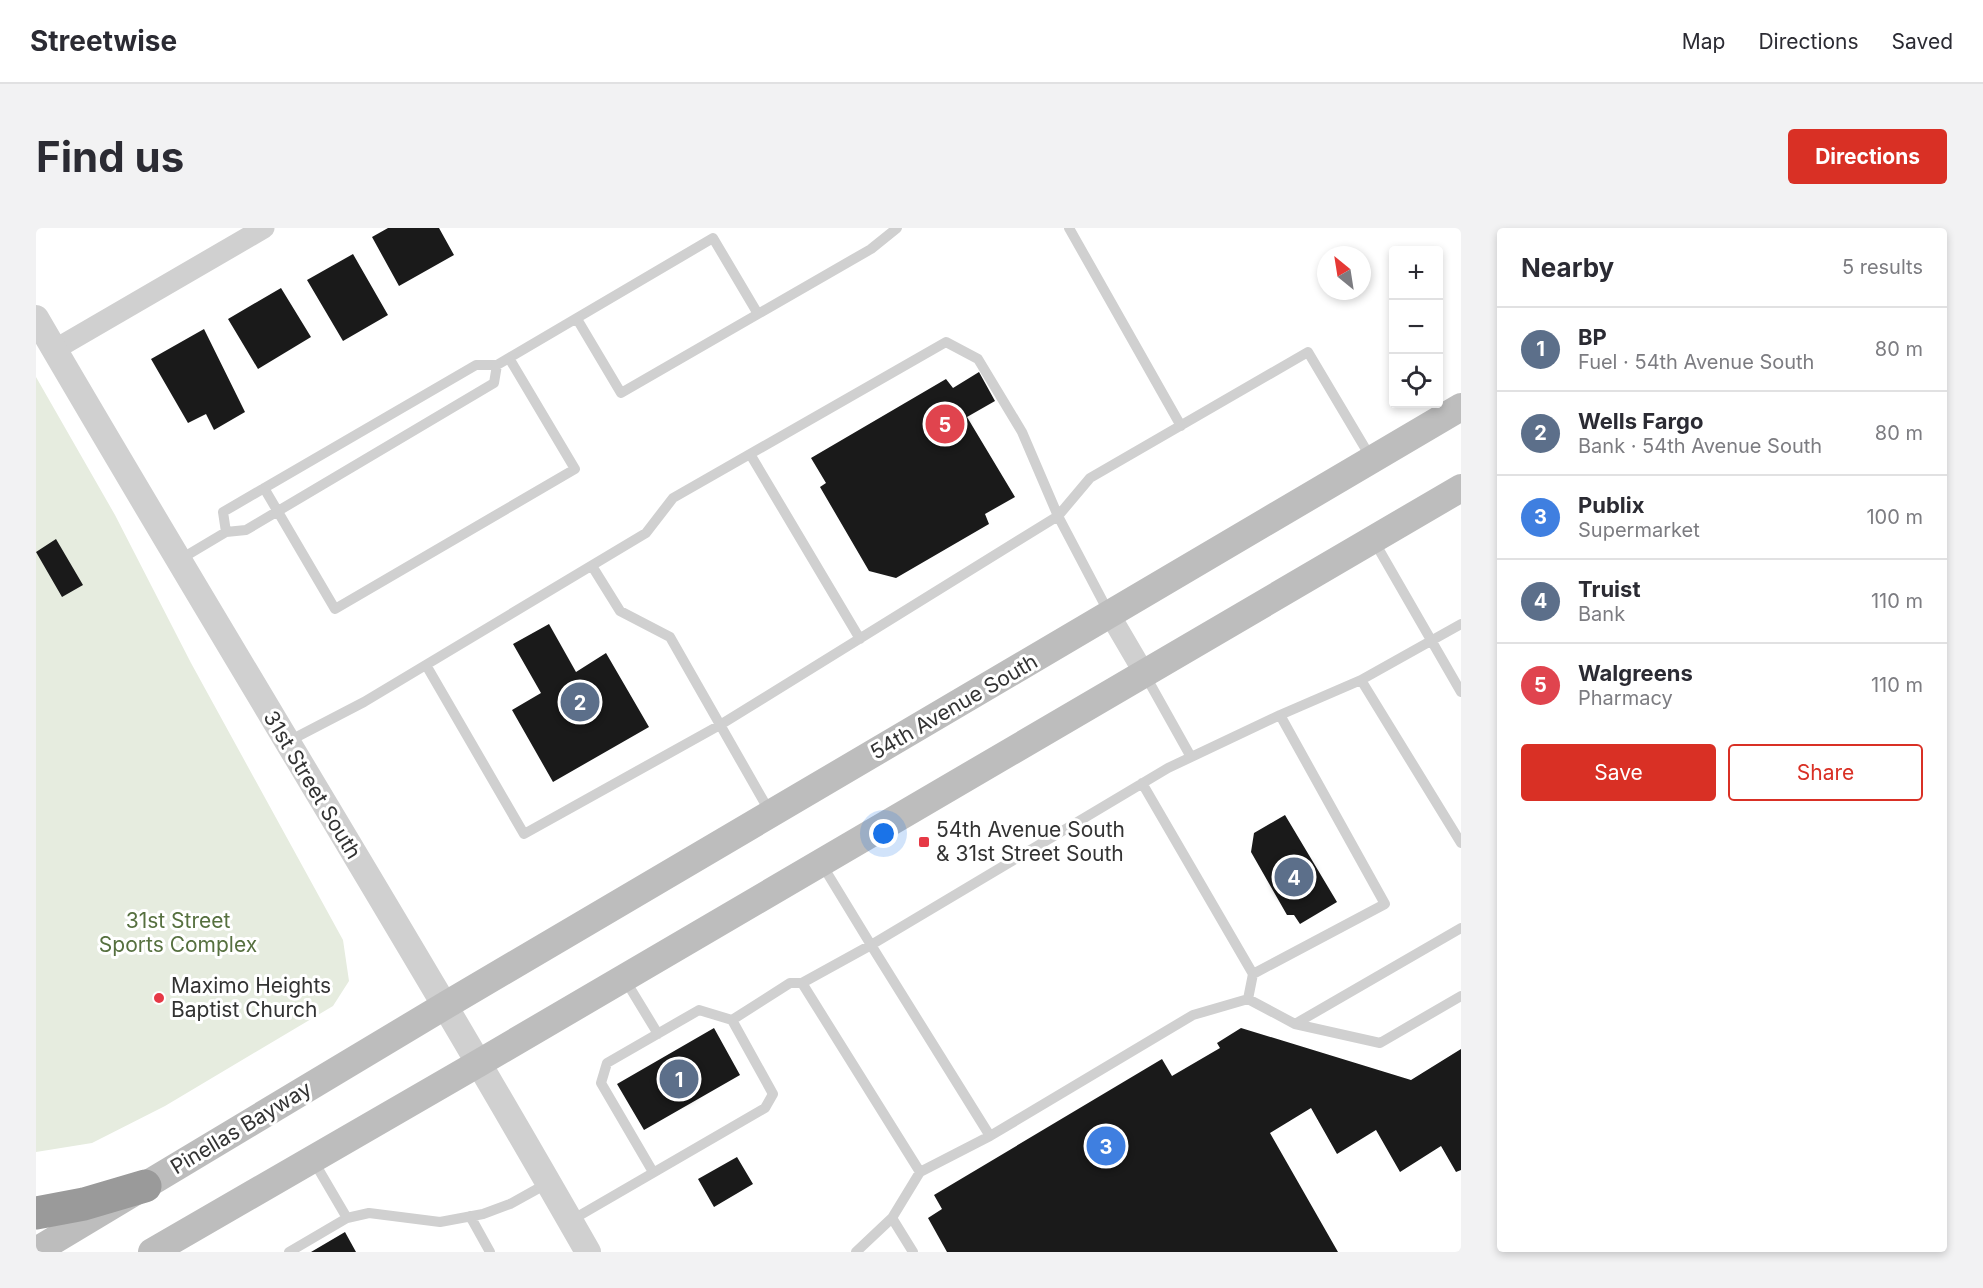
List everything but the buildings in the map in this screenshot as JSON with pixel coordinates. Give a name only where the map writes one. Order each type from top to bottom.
[{"type":"highway","points":[[36,1213],[84,1204],[145,1186]]},
{"type":"main road","name":"54th Avenue South","points":[[446,1005],[1461,407]]},
{"type":"main road","points":[[152,1252],[1461,488]]},
{"type":"main road","name":"Pinellas Bayway","points":[[36,1251],[446,1005]]},
{"type":"street","points":[[54,350],[264,228]]},
{"type":"street","name":"31st Street South","points":[[36,318],[286,742],[446,1005],[588,1252]]},
{"type":"street","points":[[1110,615],[1144,673]]},
{"type":"lane","points":[[577,318],[621,393],[871,249],[897,228]]},
{"type":"lane","points":[[1070,228],[1181,426]]},
{"type":"lane","points":[[226,532],[223,512],[477,365],[497,365],[713,238],[758,314]]},
{"type":"lane","points":[[286,742],[364,702],[646,533],[673,498],[946,342],[978,359],[1022,432],[1058,516],[1110,615]]},
{"type":"lane","points":[[426,664],[524,834],[720,725],[860,639],[1058,516],[1090,478],[1308,352],[1372,460]]},
{"type":"lane","points":[[264,488],[335,609],[574,469],[509,358]]},
{"type":"lane","points":[[179,560],[226,532],[246,530],[494,383],[497,365]]},
{"type":"lane","points":[[750,454],[860,639]]},
{"type":"lane","points":[[1373,539],[1461,692]]},
{"type":"lane","points":[[592,566],[620,611],[670,637],[771,814]]},
{"type":"lane","points":[[732,1020],[790,983],[802,983],[870,945],[1142,783],[1280,715],[1362,680],[1461,624]]},
{"type":"lane","points":[[1144,673],[1191,757]]},
{"type":"lane","points":[[1362,680],[1461,843]]},
{"type":"lane","points":[[1252,974],[1385,904],[1280,715]]},
{"type":"lane","points":[[1142,783],[1252,974],[1248,999]]},
{"type":"lane","points":[[820,863],[990,1136]]},
{"type":"lane","points":[[1295,1024],[1461,928]]},
{"type":"lane","points":[[624,978],[658,1034]]},
{"type":"lane","points":[[802,983],[920,1172]]},
{"type":"lane","points":[[856,1252],[892,1218],[920,1172],[990,1136],[1193,1015],[1248,999],[1295,1024],[1380,1043],[1461,996]]},
{"type":"lane","points":[[570,1221],[765,1107],[773,1094],[732,1020],[699,1010],[607,1063],[601,1083],[653,1172]]},
{"type":"lane","points":[[312,1159],[347,1218]]},
{"type":"lane","points":[[289,1252],[347,1218],[369,1213],[440,1222],[483,1214],[510,1204],[548,1183]]},
{"type":"lane","points":[[470,1216],[490,1252]]},
{"type":"lane","points":[[892,1218],[913,1252]]},
{"type":"green space","name":"31st Street Sports Complex","points":[[36,377],[115,515],[191,663],[343,940],[349,981],[333,1006],[165,1106],[92,1143],[36,1152]]},
{"type":"place","name":"Walgreens","points":[[945,424]]},
{"type":"place","name":"Wells Fargo","points":[[580,702]]},
{"type":"place","name":"54th Avenue South & 31st Street South","points":[[924,842]]},
{"type":"place","name":"Truist","points":[[1294,877]]},
{"type":"place","name":"Maximo Heights Baptist Church","points":[[159,998]]},
{"type":"place","name":"BP","points":[[679,1079]]},
{"type":"place","name":"Publix","points":[[1106,1146]]}]
